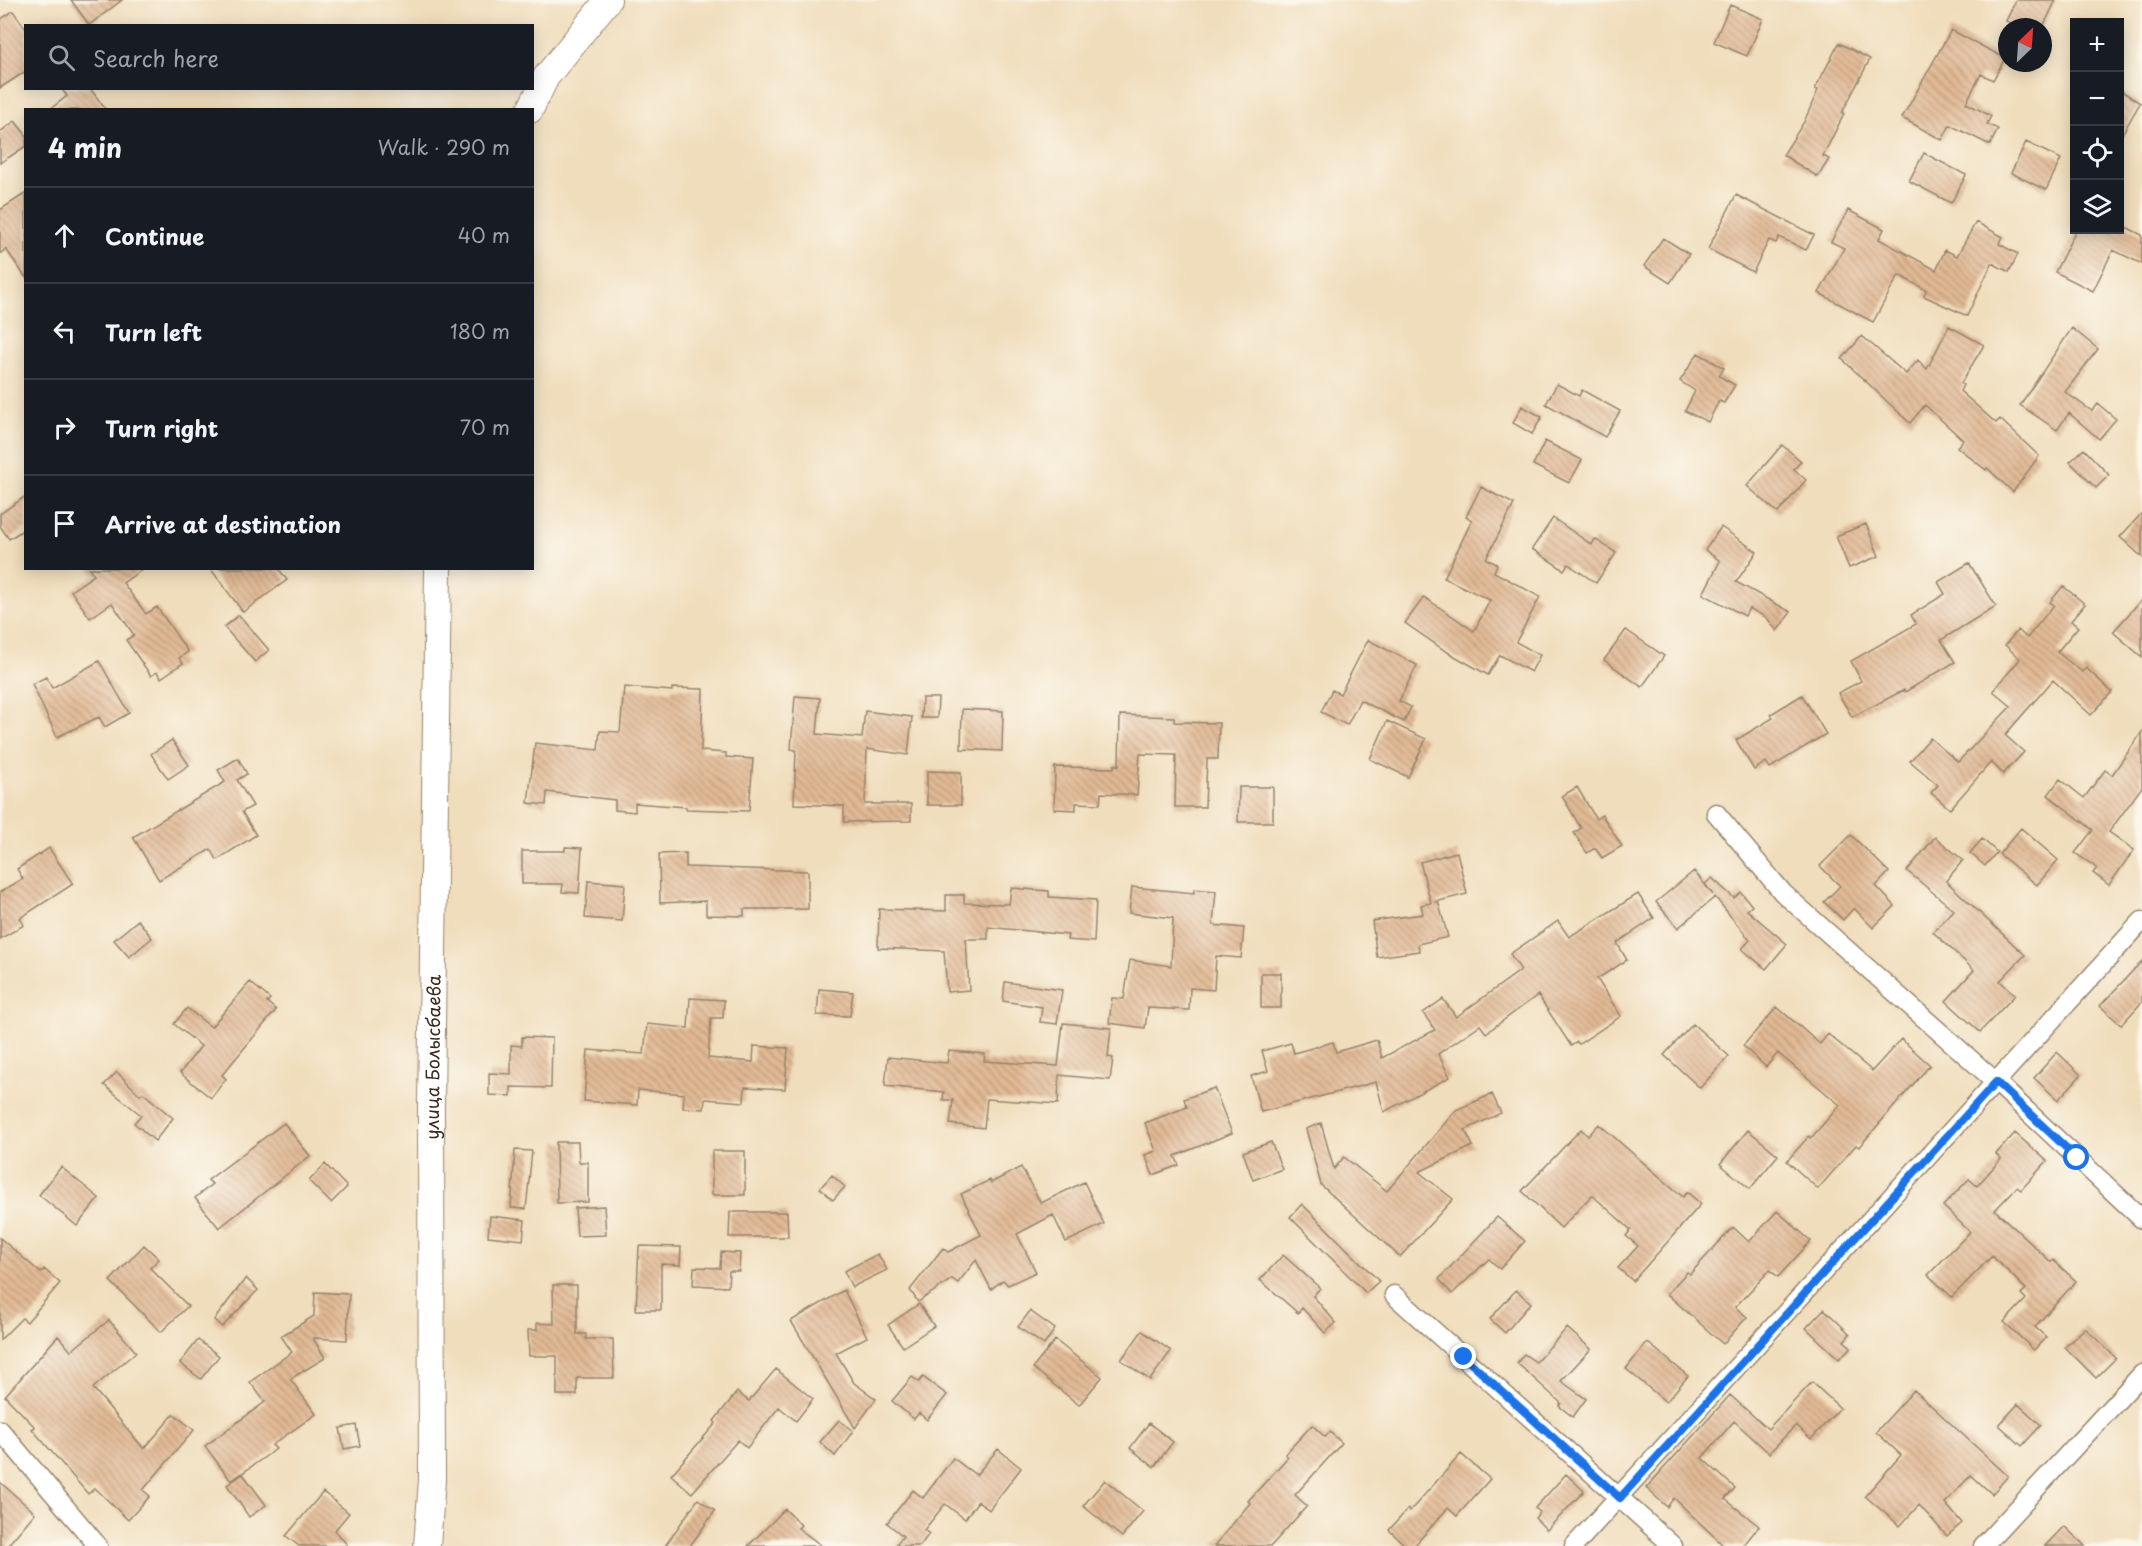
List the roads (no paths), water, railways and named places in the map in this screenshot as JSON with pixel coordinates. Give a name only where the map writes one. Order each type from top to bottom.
[{"type":"street","points":[[532,108],[546,77],[608,0]]},
{"type":"street","name":"улица Болысбаева","points":[[427,1546],[432,1479],[431,1107],[438,570]]},
{"type":"street","points":[[1716,813],[1783,892],[1996,1082],[2142,1219]]},
{"type":"street","points":[[1574,1546],[2142,921]]},
{"type":"street","points":[[1394,1295],[1673,1546]]},
{"type":"street","points":[[1983,1546],[2142,1374]]},
{"type":"street","points":[[0,1430],[98,1546]]}]
